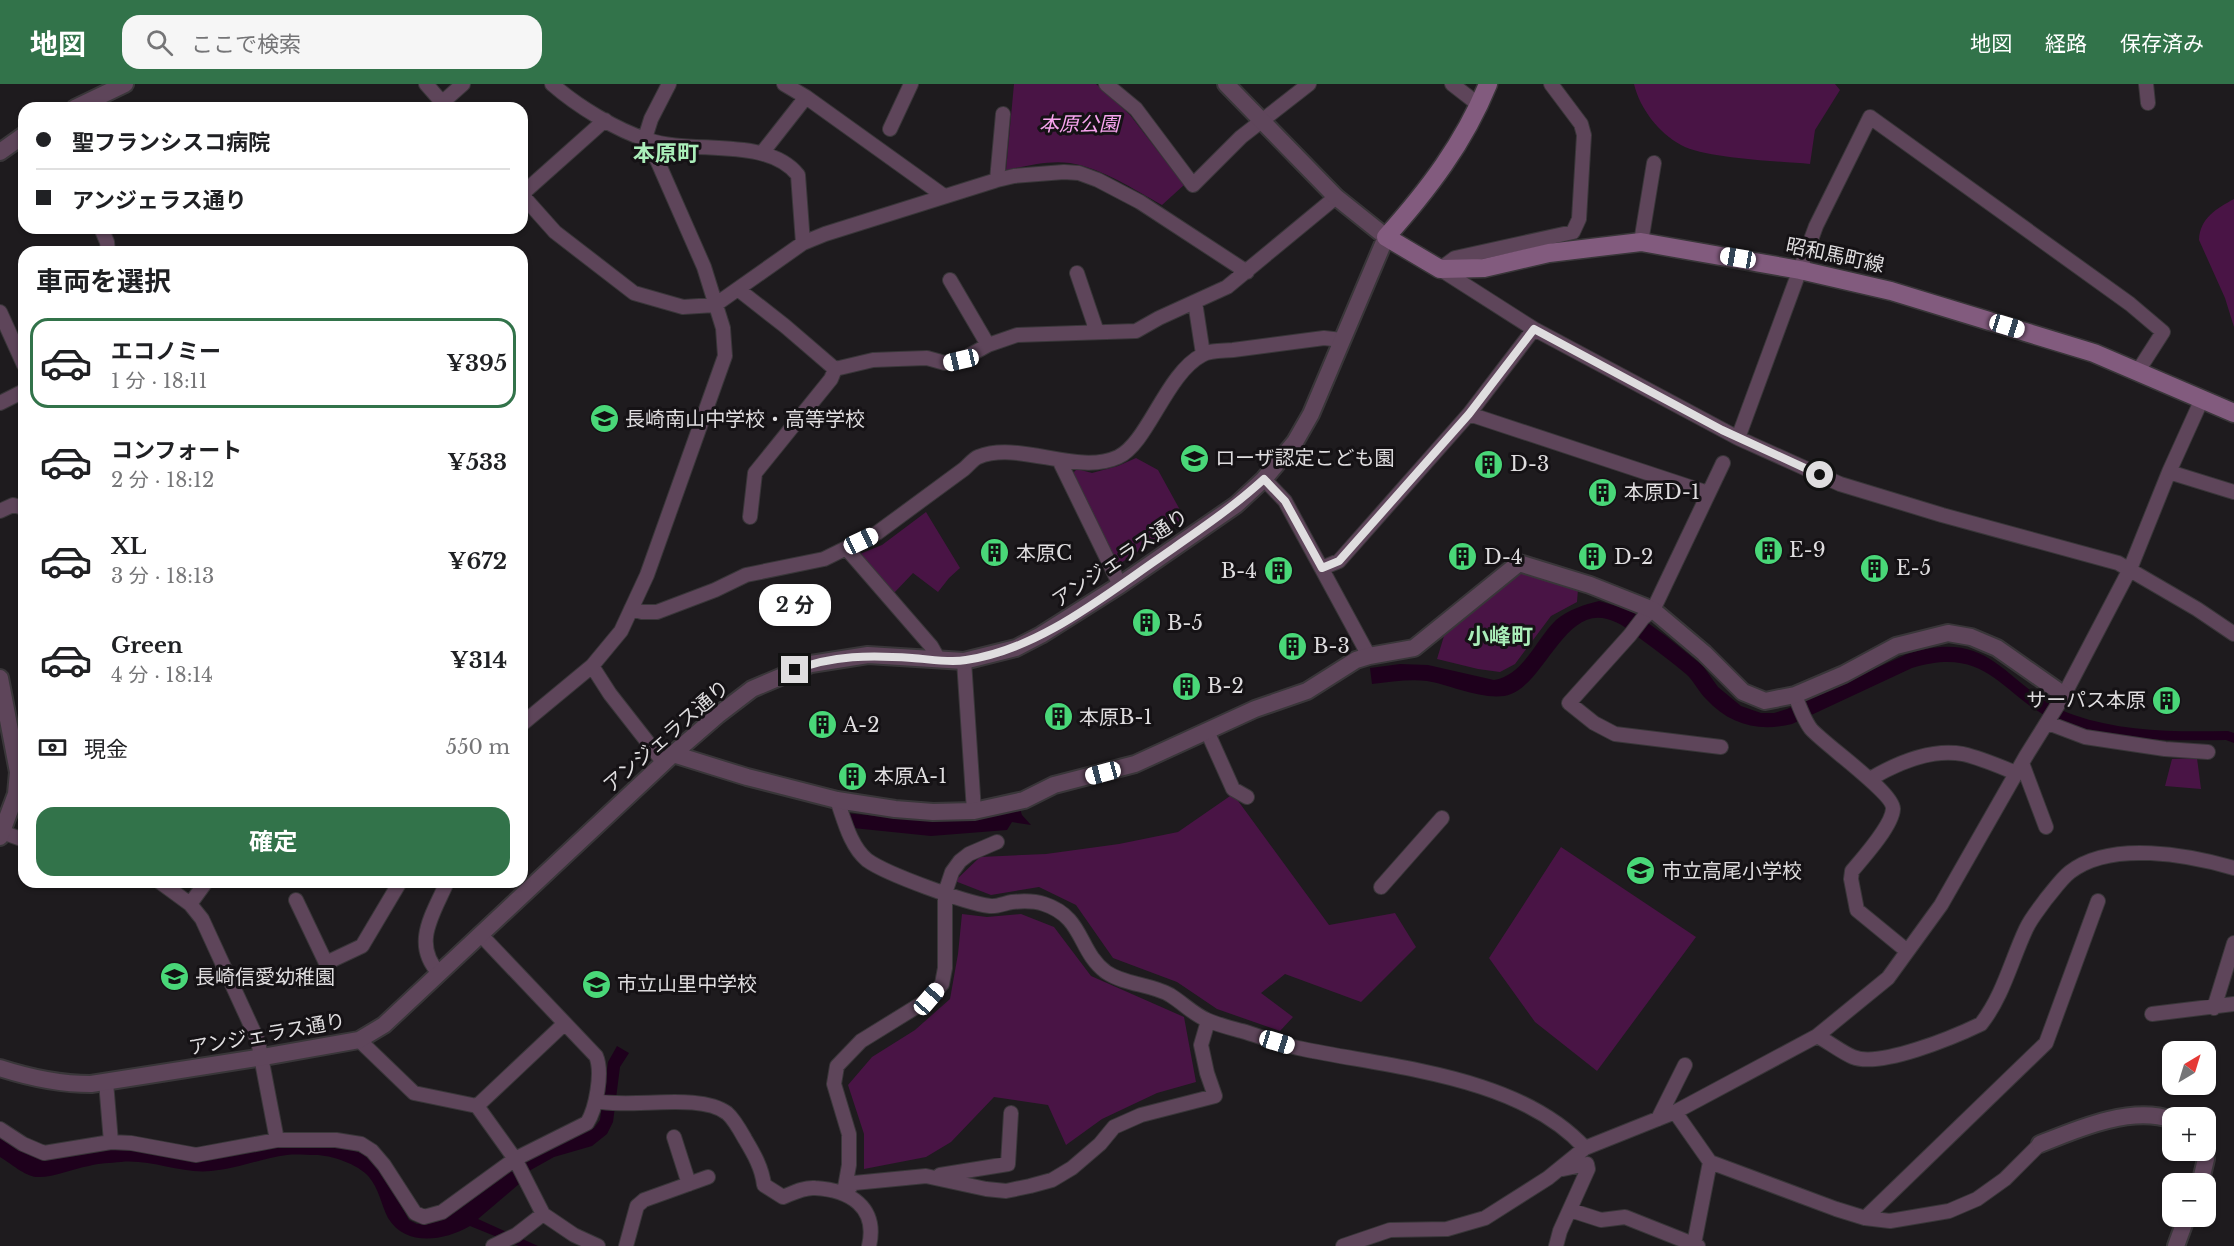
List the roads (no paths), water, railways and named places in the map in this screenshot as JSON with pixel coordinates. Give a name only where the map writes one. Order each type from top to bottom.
[{"type":"main road","points":[[1440,269],[1386,237],[1415,204],[1465,134],[1488,84]]},
{"type":"main road","name":"昭和馬町線","points":[[1440,269],[1484,268],[1550,253],[1641,242],[1800,270],[1902,294],[2094,353],[2234,413]]},
{"type":"street","points":[[88,102],[125,84]]},
{"type":"street","points":[[426,84],[439,102]]},
{"type":"street","points":[[446,102],[463,84]]},
{"type":"street","points":[[552,84],[564,95],[604,120],[649,141],[762,153],[792,168],[798,175],[803,243]]},
{"type":"street","points":[[528,719],[592,666],[621,631],[647,575],[725,356],[723,328],[704,267],[646,135],[651,119],[669,84]]},
{"type":"street","points":[[784,84],[806,97],[944,196]]},
{"type":"street","points":[[890,129],[911,84]]},
{"type":"street","points":[[1106,84],[1136,109],[1193,185],[1261,120],[1309,84]]},
{"type":"street","points":[[1226,84],[1336,197],[1386,237]]},
{"type":"street","points":[[1452,84],[1479,105]]},
{"type":"street","points":[[1551,84],[1578,119],[1584,135],[1579,219],[1574,232],[1455,258],[1440,269],[1534,329],[1738,438],[1840,484],[1942,516],[2118,563],[2197,609],[2234,634]]},
{"type":"street","points":[[2146,84],[2148,103]]},
{"type":"street","points":[[762,153],[806,97]]},
{"type":"street","points":[[997,180],[1003,114]]},
{"type":"street","points":[[1738,438],[1816,226],[1870,117],[2130,304],[2163,332],[2138,371]]},
{"type":"street","points":[[528,189],[604,120]]},
{"type":"street","points":[[0,152],[18,139]]},
{"type":"street","points":[[1641,242],[1653,163]]},
{"type":"street","points":[[528,201],[555,232],[634,292],[683,307],[716,305],[803,243],[825,234],[997,180],[1055,172],[1079,173],[1098,180],[1164,216],[1247,272]]},
{"type":"street","points":[[835,369],[873,360],[927,358],[945,363],[961,360],[988,345],[1017,335],[1136,331],[1227,287],[1336,197]]},
{"type":"street","name":"アンジェラス通り","points":[[0,1068],[28,1077],[69,1084],[106,1082],[359,1040],[384,1025],[668,758],[752,689],[811,664],[868,655],[964,661],[1016,648],[1041,635],[1120,585],[1236,505],[1264,479],[1295,442],[1311,414],[1386,237]]},
{"type":"street","points":[[1077,273],[1097,332]]},
{"type":"street","points":[[950,280],[988,345]]},
{"type":"street","points":[[739,290],[835,369]]},
{"type":"street","points":[[1195,302],[1203,354]]},
{"type":"street","points":[[0,312],[18,352]]},
{"type":"street","points":[[1322,568],[1339,561],[1469,414],[1534,329]]},
{"type":"street","points":[[631,609],[657,612],[746,575],[824,559],[877,533],[977,457],[999,454],[1031,455],[1059,460],[1096,462],[1119,456],[1133,444],[1176,380],[1203,354],[1324,338],[1342,340]]},
{"type":"street","points":[[750,517],[755,472],[831,379],[835,369]]},
{"type":"street","points":[[0,403],[18,394]]},
{"type":"street","points":[[1343,1246],[1390,1230],[1447,1229],[1485,1218],[1558,1170],[1585,1148],[1675,1112],[1817,1036],[1888,978],[1941,905],[2019,768],[2048,723],[2130,569],[2169,472],[2202,399]]},
{"type":"street","points":[[1469,414],[1708,493]]},
{"type":"street","points":[[1059,460],[1120,585]]},
{"type":"street","points":[[1721,747],[1615,734],[1594,723],[1569,703],[1648,614],[1723,463]]},
{"type":"street","points":[[2169,472],[2234,492]]},
{"type":"street","points":[[1264,479],[1285,501],[1369,656]]},
{"type":"street","points":[[0,511],[13,505],[18,506]]},
{"type":"street","points":[[846,548],[931,646],[939,660]]},
{"type":"street","points":[[592,666],[610,694],[668,758],[837,800],[933,812],[974,811],[1024,800],[1054,785],[1135,764],[1255,709],[1307,691],[1356,660],[1414,648],[1519,563],[1590,585],[1648,614],[1704,653],[1743,692],[1765,701],[1796,697],[1896,646],[1948,633],[1971,637],[1997,648],[2062,697]]},
{"type":"street","points":[[964,661],[974,811]]},
{"type":"street","points":[[0,678],[18,744]]},
{"type":"street","points":[[1796,697],[1809,726],[1824,742],[1870,779],[1892,803],[1893,811],[1889,821],[1852,871],[1851,879],[1857,910],[1907,951]]},
{"type":"street","points":[[2048,723],[2085,737],[2165,749],[2208,752]]},
{"type":"street","points":[[1208,731],[1233,789],[1247,797]]},
{"type":"street","points":[[1870,779],[1887,769],[1916,758],[1947,752],[2019,768]]},
{"type":"street","points":[[2019,768],[2046,827]]},
{"type":"street","points":[[18,772],[16,795],[1,835],[18,839]]},
{"type":"street","points":[[837,800],[852,840],[866,859],[945,894],[992,906],[1012,902],[1032,902],[1054,909],[1066,915],[1076,925],[1095,962],[1108,973],[1169,994],[1208,1021],[1300,1049],[1432,1074],[1488,1090],[1541,1113],[1575,1137],[1585,1148]]},
{"type":"street","points":[[1382,887],[1442,818]]},
{"type":"street","points":[[844,1193],[849,1165],[849,1134],[834,1083],[837,1066],[861,1041],[929,999],[942,984],[945,968],[945,894],[952,872],[969,854],[997,842]]},
{"type":"street","points":[[1817,1036],[1854,1058],[1881,1059],[1906,1053],[1981,1024],[2007,978],[2026,928],[2036,912],[2069,872],[2084,864],[2099,858],[2152,852],[2234,868]]},
{"type":"street","points":[[168,888],[190,904],[207,930],[258,1041],[263,1057],[277,1140]]},
{"type":"street","points":[[190,904],[202,888]]},
{"type":"street","points":[[296,900],[326,963],[362,946],[396,888]]},
{"type":"street","points":[[439,973],[430,964],[426,954],[424,934],[444,888]]},
{"type":"street","points":[[1865,1218],[2046,1043],[2098,901]]},
{"type":"street","points":[[0,1129],[22,1144],[44,1153],[111,1142],[131,1143],[196,1155],[277,1140],[336,1140],[361,1143],[372,1150],[384,1165],[415,1214],[424,1216],[442,1212],[516,1161],[587,1123],[599,1102],[600,1064],[596,1056],[481,935]]},
{"type":"street","points":[[2214,1008],[2234,943]]},
{"type":"street","points":[[2152,1014],[2234,1004]]},
{"type":"street","points":[[926,1176],[1006,1191],[1053,1180],[1086,1158],[1114,1127],[1152,1112],[1215,1096],[1201,1046],[1208,1021]]},
{"type":"street","points":[[477,1106],[564,1024]]},
{"type":"street","points":[[359,1040],[414,1093],[477,1106],[516,1161],[543,1214],[574,1235],[598,1246]]},
{"type":"street","points":[[1658,1119],[1685,1065]]},
{"type":"street","points":[[106,1082],[111,1142]]},
{"type":"street","points":[[599,1102],[692,1103],[712,1106],[729,1114],[753,1154],[763,1175],[764,1185],[783,1197],[813,1187],[844,1193],[857,1200],[871,1226],[869,1246]]},
{"type":"street","points":[[1675,1112],[1710,1162],[1836,1209],[1865,1218],[1890,1221],[1949,1211],[1977,1199],[2005,1179],[2040,1144],[2064,1134],[2127,1115],[2162,1116]]},
{"type":"street","points":[[844,1193],[854,1184],[954,1173],[1008,1164],[1011,1113]]},
{"type":"street","points":[[674,1137],[689,1184]]},
{"type":"street","points":[[1570,1210],[1601,1220],[1625,1217],[1696,1245],[1710,1162]]},
{"type":"street","points":[[1556,1246],[1560,1231],[1588,1169],[1587,1164],[1558,1170]]},
{"type":"street","points":[[626,1246],[637,1206],[644,1200],[708,1177]]},
{"type":"street","points":[[495,1245],[516,1235],[543,1214]]},
{"type":"street","points":[[2176,1246],[2183,1227]]},
{"type":"place","name":"長崎南山中学校・高等学校","points":[[604,419]]},
{"type":"place","name":"ローザ認定こども園","points":[[1194,458]]},
{"type":"place","name":"D-3","points":[[1489,464]]},
{"type":"place","name":"本原D-1","points":[[1603,492]]},
{"type":"place","name":"E-9","points":[[1768,550]]},
{"type":"place","name":"本原C","points":[[995,553]]},
{"type":"place","name":"D-4","points":[[1463,557]]},
{"type":"place","name":"D-2","points":[[1593,557]]},
{"type":"place","name":"E-5","points":[[1875,568]]},
{"type":"place","name":"B-4","points":[[1278,571]]},
{"type":"place","name":"B-5","points":[[1146,623]]},
{"type":"place","name":"B-3","points":[[1292,646]]},
{"type":"place","name":"B-2","points":[[1186,686]]},
{"type":"place","name":"サーパス本原","points":[[2167,700]]},
{"type":"place","name":"本原B-1","points":[[1058,717]]},
{"type":"place","name":"A-2","points":[[822,725]]},
{"type":"place","name":"本原A-1","points":[[853,776]]},
{"type":"place","name":"市立高尾小学校","points":[[1641,871]]},
{"type":"place","name":"長崎信愛幼稚園","points":[[174,977]]},
{"type":"place","name":"市立山里中学校","points":[[596,984]]},
{"type":"district","name":"本原町","points":[[666,153]]},
{"type":"district","name":"小峰町","points":[[1500,636]]},
{"type":"park label","name":"本原公園","points":[[1079,124]]}]
